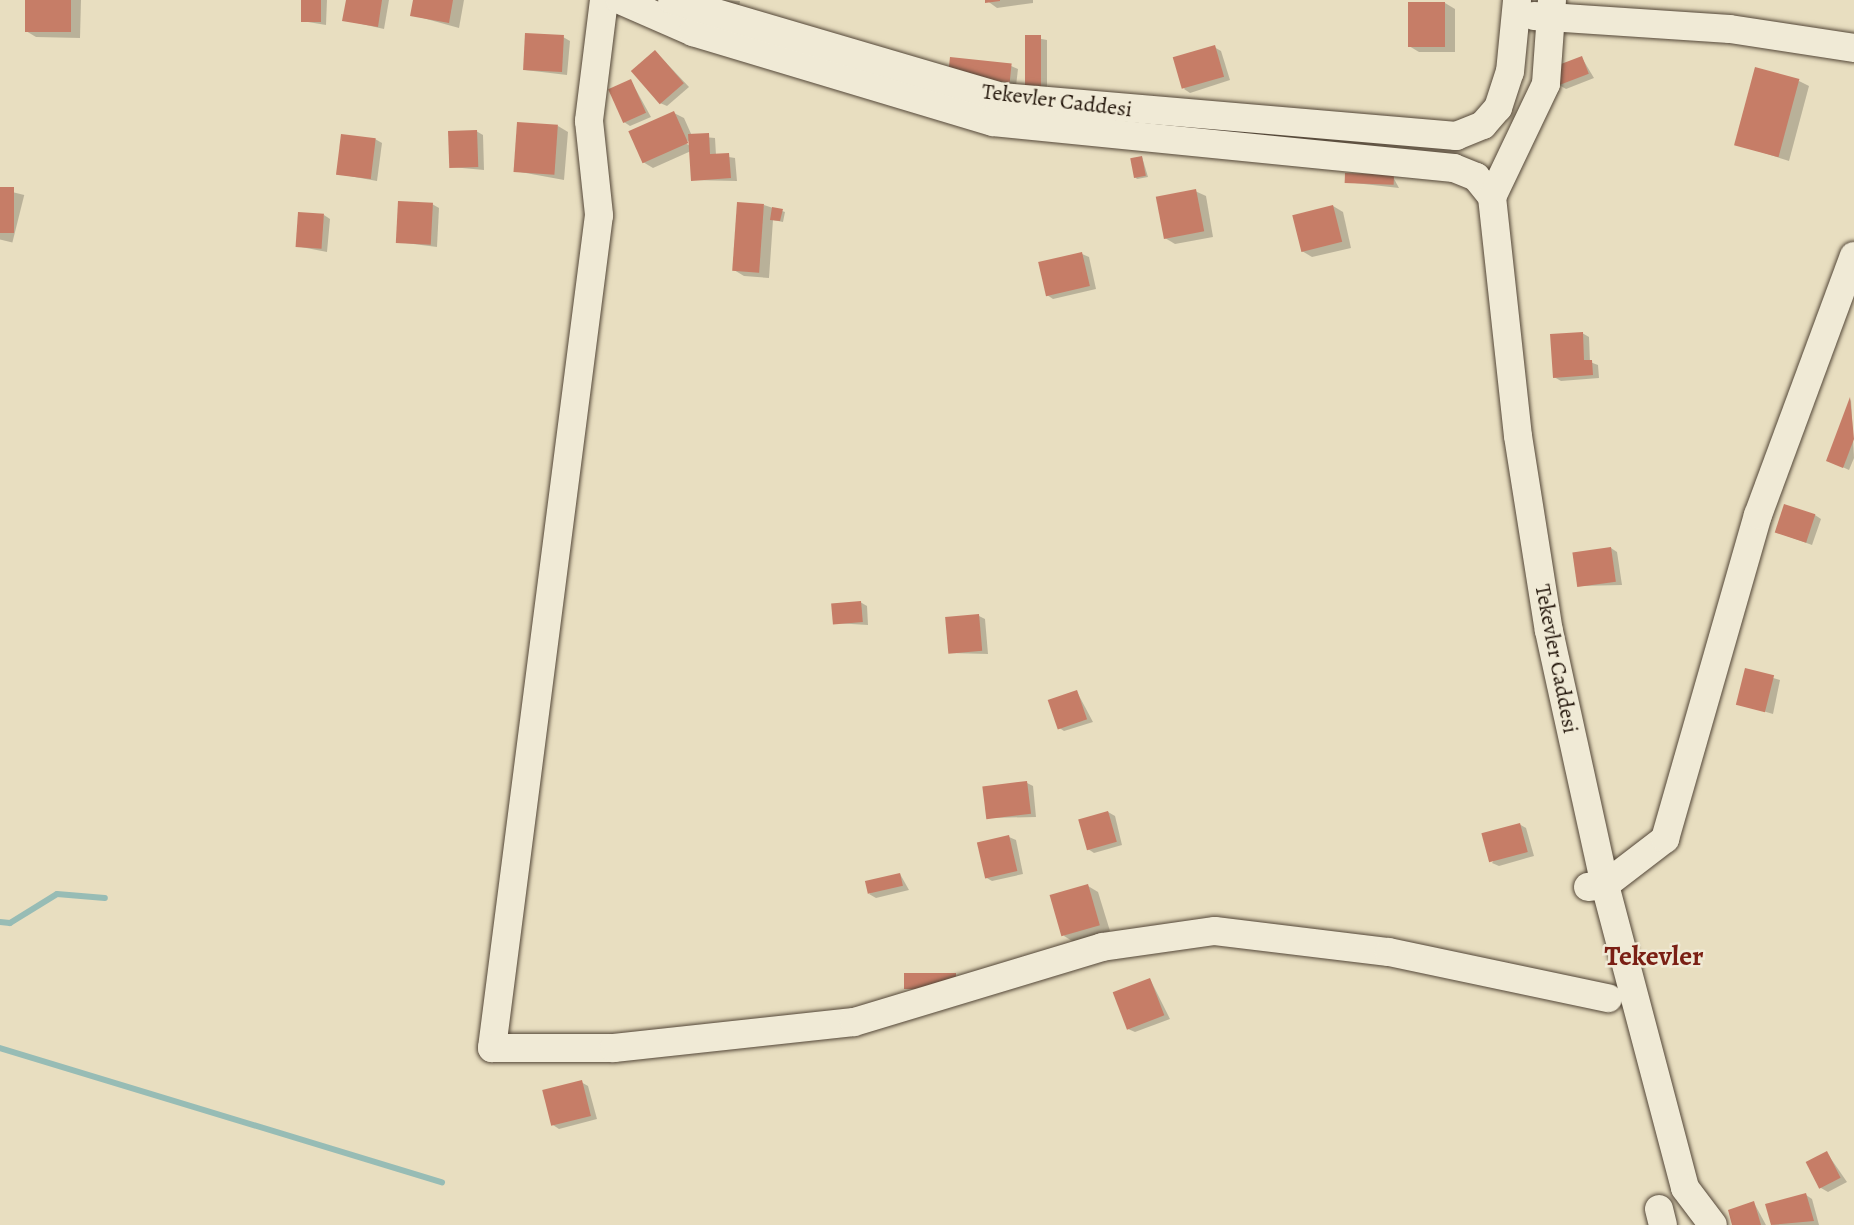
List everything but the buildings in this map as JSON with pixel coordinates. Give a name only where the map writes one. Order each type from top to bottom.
[{"type":"street","points":[[604,0],[589,120],[599,215],[492,1048],[614,1048],[854,1022],[1102,947],[1215,931],[1389,952],[1608,998]]},
{"type":"street","points":[[620,0],[704,36],[993,122],[1454,168],[1476,177],[1492,197],[1528,129],[1546,84],[1552,9]]},
{"type":"street","name":"Tekevler Caddesi","points":[[672,0],[1001,97],[1456,136],[1483,125],[1498,108],[1510,72],[1517,7]]},
{"type":"street","points":[[1517,7],[1730,29],[1854,48]]},
{"type":"street","name":"Tekevler Caddesi","points":[[1492,197],[1518,436],[1549,631],[1596,886],[1685,1188],[1713,1225]]},
{"type":"street","points":[[1596,886],[1665,839],[1758,515],[1854,256]]},
{"type":"waterway","points":[[0,922],[10,923],[57,894],[105,898]]},
{"type":"waterway","points":[[0,1048],[442,1182]]},
{"type":"district","name":"Tekevler","points":[[1654,956]]}]
